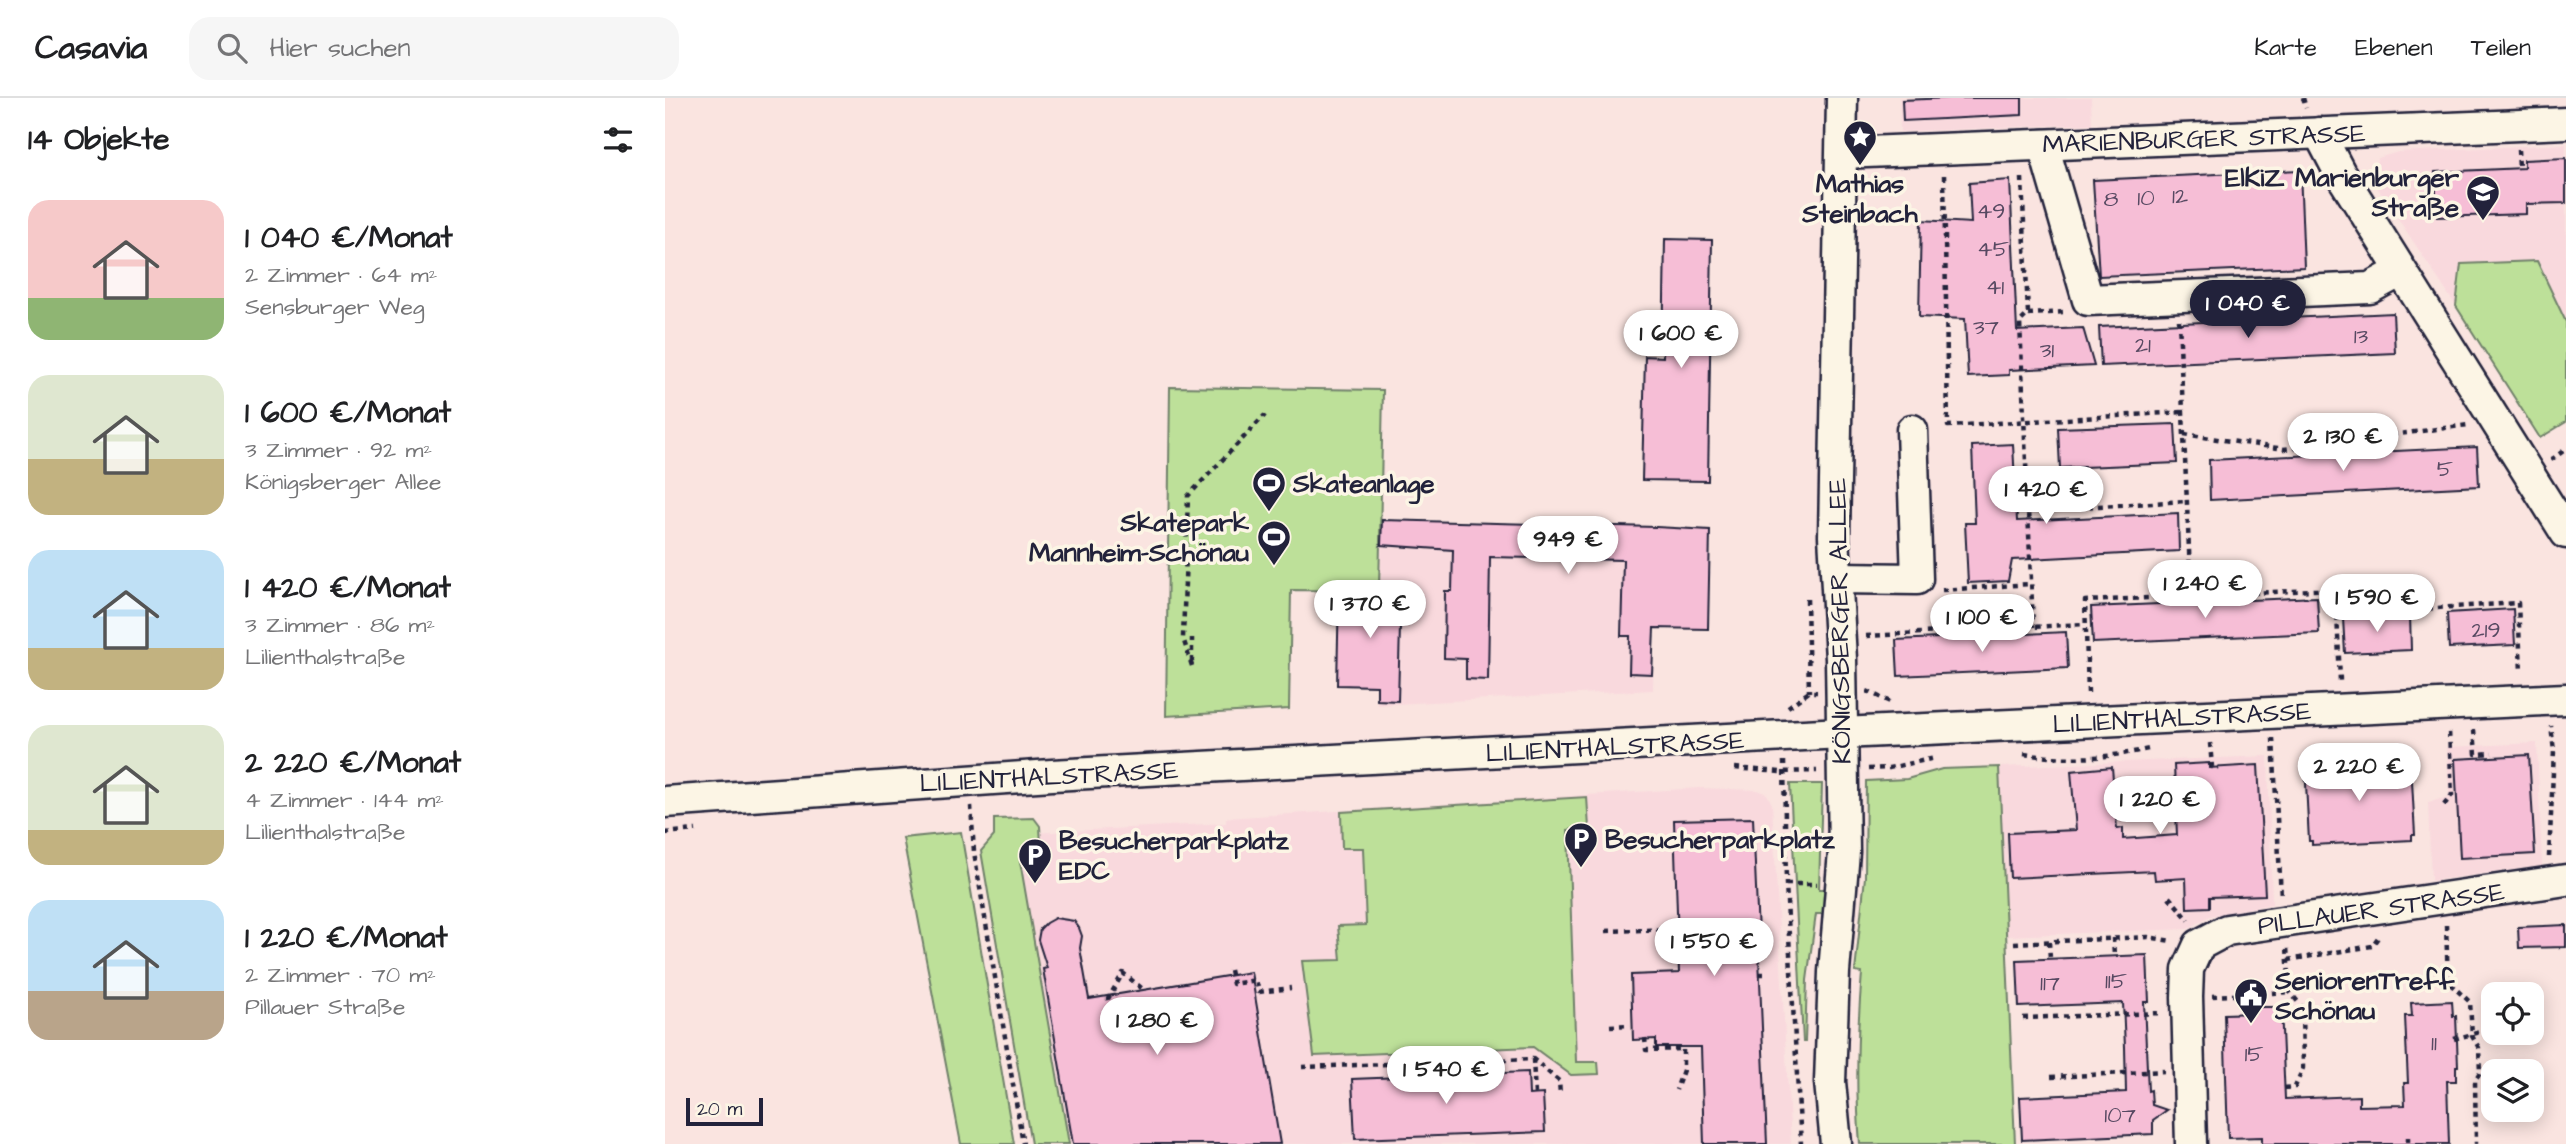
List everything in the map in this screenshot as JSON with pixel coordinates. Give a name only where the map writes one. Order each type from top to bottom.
[{"type":"street","name":"KÖNIGSBERGER ALLEE","points":[[1836,1144],[1830,1082],[1834,972],[1844,863],[1841,691],[1834,536],[1842,98]]},
{"type":"street","name":"MARIENBURGER STRASSE","points":[[1842,153],[2566,122]]},
{"type":"street","points":[[2319,134],[2340,173],[2566,533]]},
{"type":"street","points":[[2031,146],[2088,300],[2370,288],[2401,271]]},
{"type":"street","points":[[1836,578],[1917,579],[1912,430]]},
{"type":"street","name":"LILIENTHALSTRASSE","points":[[665,802],[969,780],[1842,733],[2566,699]]},
{"type":"street","name":"PILLAUER STRASSE","points":[[2199,945],[2227,930],[2559,881]]},
{"type":"street","points":[[2191,1144],[2189,1070],[2175,1005],[2199,945]]},
{"type":"path","points":[[2031,146],[2028,314],[2020,323],[2033,627]]},
{"type":"path","points":[[1944,150],[1948,426],[2183,412]]},
{"type":"path","points":[[2178,297],[2191,596]]},
{"type":"path","points":[[2028,314],[2076,312],[2088,300]]},
{"type":"path","points":[[2184,434],[2284,449],[2468,425],[2490,412]]},
{"type":"path","points":[[1192,638],[1192,666],[1183,638],[1188,496],[1265,415]]},
{"type":"path","points":[[2028,510],[2187,501]]},
{"type":"path","points":[[1917,579],[1916,592],[2032,584]]},
{"type":"path","points":[[2088,693],[2085,601],[2336,589],[2340,681]]},
{"type":"path","points":[[2338,614],[2518,603],[2521,672]]},
{"type":"path","points":[[1865,636],[2085,624]]},
{"type":"path","points":[[1841,691],[1866,690],[1888,702],[1901,702]]},
{"type":"path","points":[[2272,712],[2290,992],[2302,1007],[2303,1068],[2295,1087],[2284,1088]]},
{"type":"path","points":[[2551,726],[2554,751],[2549,854],[2559,881]]},
{"type":"path","points":[[2474,730],[2476,754],[2492,753]]},
{"type":"path","points":[[2444,806],[2452,795],[2449,732]]},
{"type":"path","points":[[2210,743],[2212,767],[2219,768]]},
{"type":"path","points":[[1785,772],[1786,884],[1801,1144]]},
{"type":"path","points":[[969,780],[974,852],[1023,1144]]},
{"type":"path","points":[[2445,899],[2448,982],[2470,1002],[2472,1036],[2479,1048],[2480,1073],[2475,1081],[2476,1144]]},
{"type":"path","points":[[2288,960],[2372,946],[2387,925],[2385,908]]},
{"type":"path","points":[[1606,931],[1678,929]]},
{"type":"path","points":[[2014,943],[2148,937],[2199,945]]},
{"type":"path","points":[[2113,939],[2114,956]]},
{"type":"path","points":[[2049,942],[2050,959]]},
{"type":"path","points":[[1230,970],[1233,984],[1256,980],[1259,992],[1291,988]]},
{"type":"path","points":[[1110,1010],[1108,999],[1123,973],[1143,990]]},
{"type":"path","points":[[1759,974],[1766,974]]},
{"type":"path","points":[[2022,1018],[2290,992]]},
{"type":"path","points":[[1611,1026],[1630,1026]]},
{"type":"path","points":[[2454,1039],[2481,1032]]},
{"type":"path","points":[[1645,1038],[1646,1050],[1683,1049],[1683,1070],[1676,1090]]},
{"type":"path","points":[[1533,1059],[1535,1095]]},
{"type":"path","points":[[1302,1067],[1533,1059],[1559,1082],[1560,1094]]},
{"type":"path","points":[[2051,1077],[2189,1070]]},
{"type":"path","points":[[2408,1137],[2408,1144]]},
{"type":"shaded area","points":[[1899,98],[2091,98],[2092,124],[1900,132]]},
{"type":"shaded area","name":"ElKiZ Marienburger Straße","points":[[2566,144],[2566,322],[2537,261],[2461,264],[2456,306],[2375,184],[2372,170],[2378,158],[2398,152]]},
{"type":"shaded area","points":[[1382,520],[1656,526],[1653,690],[1377,705]]},
{"type":"shaded area","points":[[2537,743],[2542,866],[2431,881],[2428,802],[2449,797],[2447,747]]},
{"type":"shaded area","points":[[2268,756],[2272,904],[2210,916],[2188,929],[2006,936],[1999,767]]},
{"type":"shaded area","points":[[1699,788],[1758,790],[1767,794],[1772,804],[1791,1144],[1039,1144],[994,835],[1226,823],[1226,818]]},
{"type":"green space","points":[[2537,261],[2566,322],[2566,422],[2540,438],[2456,306],[2461,264]]},
{"type":"green space","name":"Skatepark Mannheim-Schönau","points":[[1170,387],[1383,390],[1379,591],[1291,590],[1289,709],[1166,716]]},
{"type":"green space","points":[[1999,767],[2015,1144],[1860,1144],[1857,1058],[1862,973],[1855,972],[1865,877],[1866,781],[1907,779],[1942,769]]},
{"type":"green space","points":[[1790,784],[1822,784],[1819,889],[1827,889],[1824,914],[1816,914],[1807,980],[1805,1042],[1803,1042]]},
{"type":"green space","points":[[1587,797],[1589,828],[1568,830],[1576,1062],[1598,1062],[1599,1074],[1571,1075],[1533,1047],[1314,1056],[1302,961],[1341,960],[1338,926],[1366,925],[1363,848],[1342,848],[1341,812]]},
{"type":"green space","points":[[1034,818],[1040,826],[1041,845],[1028,846],[1028,859],[1020,861],[1069,1144],[1031,1144],[981,851],[994,836],[994,819]]},
{"type":"green space","points":[[961,832],[1014,1144],[961,1144],[903,838]]},
{"type":"building","points":[[2022,98],[2022,115],[1903,121],[1902,100]]},
{"type":"building","points":[[2566,158],[2566,203],[2526,204],[2526,214],[2437,217],[2435,172],[2524,168],[2524,160]]},
{"type":"building","points":[[2300,170],[2304,267],[2099,276],[2093,180]]},
{"type":"building","points":[[2010,180],[2017,331],[2083,328],[2094,366],[2009,370],[2009,375],[1968,377],[1965,319],[1919,317],[1921,220],[1971,223],[1969,183]]},
{"type":"building","points":[[1665,239],[1712,240],[1708,481],[1642,480],[1645,356],[1663,357]]},
{"type":"building","points":[[2393,313],[2395,353],[2101,366],[2099,327]]},
{"type":"building","points":[[2175,424],[2177,463],[2060,468],[2058,428]]},
{"type":"building","points":[[2013,444],[2017,521],[2178,513],[2179,551],[2012,560],[2008,581],[1968,583],[1965,523],[1975,523],[1972,446]]},
{"type":"building","points":[[2477,447],[2479,486],[2210,500],[2209,460]]},
{"type":"building","points":[[1382,520],[1710,530],[1708,629],[1654,628],[1652,674],[1629,673],[1630,636],[1621,636],[1623,560],[1490,557],[1488,680],[1466,679],[1466,659],[1444,658],[1445,591],[1452,591],[1453,550],[1381,545]]},
{"type":"building","points":[[1379,588],[1401,589],[1398,701],[1377,700],[1377,686],[1337,685],[1339,590],[1379,591]]},
{"type":"building","points":[[2317,597],[2319,633],[2093,643],[2091,607]]},
{"type":"building","points":[[2513,609],[2515,645],[2449,648],[2447,613]]},
{"type":"building","points":[[2410,615],[2411,650],[2345,653],[2343,618]]},
{"type":"building","points":[[2066,632],[2068,668],[1898,676],[1896,640]]},
{"type":"building","points":[[2529,755],[2535,854],[2460,858],[2455,759]]},
{"type":"building","points":[[2347,762],[2347,765],[2411,763],[2415,835],[2412,835],[2412,840],[2312,845],[2312,841],[2309,841],[2305,764]]},
{"type":"building","points":[[2209,763],[2209,768],[2258,765],[2265,895],[2210,897],[2210,907],[2187,908],[2186,878],[2155,880],[2154,871],[2010,878],[2008,833],[2076,830],[2071,771],[2112,767],[2117,829],[2123,828],[2123,839],[2177,835],[2174,765]]},
{"type":"building","points":[[1753,818],[1767,1144],[1704,1144],[1701,1047],[1656,1047],[1656,1039],[1633,1040],[1631,975],[1679,973],[1674,820]]},
{"type":"building","points":[[1055,918],[1074,921],[1079,928],[1089,999],[1251,972],[1280,1144],[1073,1144],[1043,969],[1047,968],[1038,940],[1040,929]]},
{"type":"building","points":[[2566,925],[2566,947],[2519,948],[2518,927]]},
{"type":"building","points":[[2147,955],[2149,1002],[2144,1002],[2148,1091],[2151,1090],[2152,1105],[2167,1110],[2153,1120],[2153,1134],[2022,1140],[2020,1097],[2126,1092],[2125,1047],[2123,1003],[2019,1007],[2017,960]]},
{"type":"building","points":[[2452,1001],[2453,1016],[2456,1016],[2458,1066],[2456,1081],[2447,1081],[2449,1144],[2262,1144],[2262,1137],[2228,1138],[2224,1014],[2255,1013],[2255,1007],[2281,1007],[2285,1099],[2359,1096],[2359,1106],[2405,1105],[2404,1083],[2408,1083],[2405,1016],[2412,1016],[2411,1003]]},
{"type":"building","points":[[1528,1072],[1529,1095],[1543,1094],[1545,1132],[1355,1139],[1352,1079]]},
{"type":"place","name":"Mathias Steinbach","points":[[1860,167]]},
{"type":"place","name":"ElKiZ Marienburger Straße","points":[[2483,222]]},
{"type":"place","name":"Skateanlage","points":[[1269,513]]},
{"type":"place","name":"Skatepark Mannheim-Schönau","points":[[1274,567]]},
{"type":"place","name":"Besucherparkplatz","points":[[1581,869]]},
{"type":"place","name":"Besucherparkplatz EDC","points":[[1035,885]]},
{"type":"place","name":"SeniorenTreff Schönau","points":[[2251,1025]]}]
